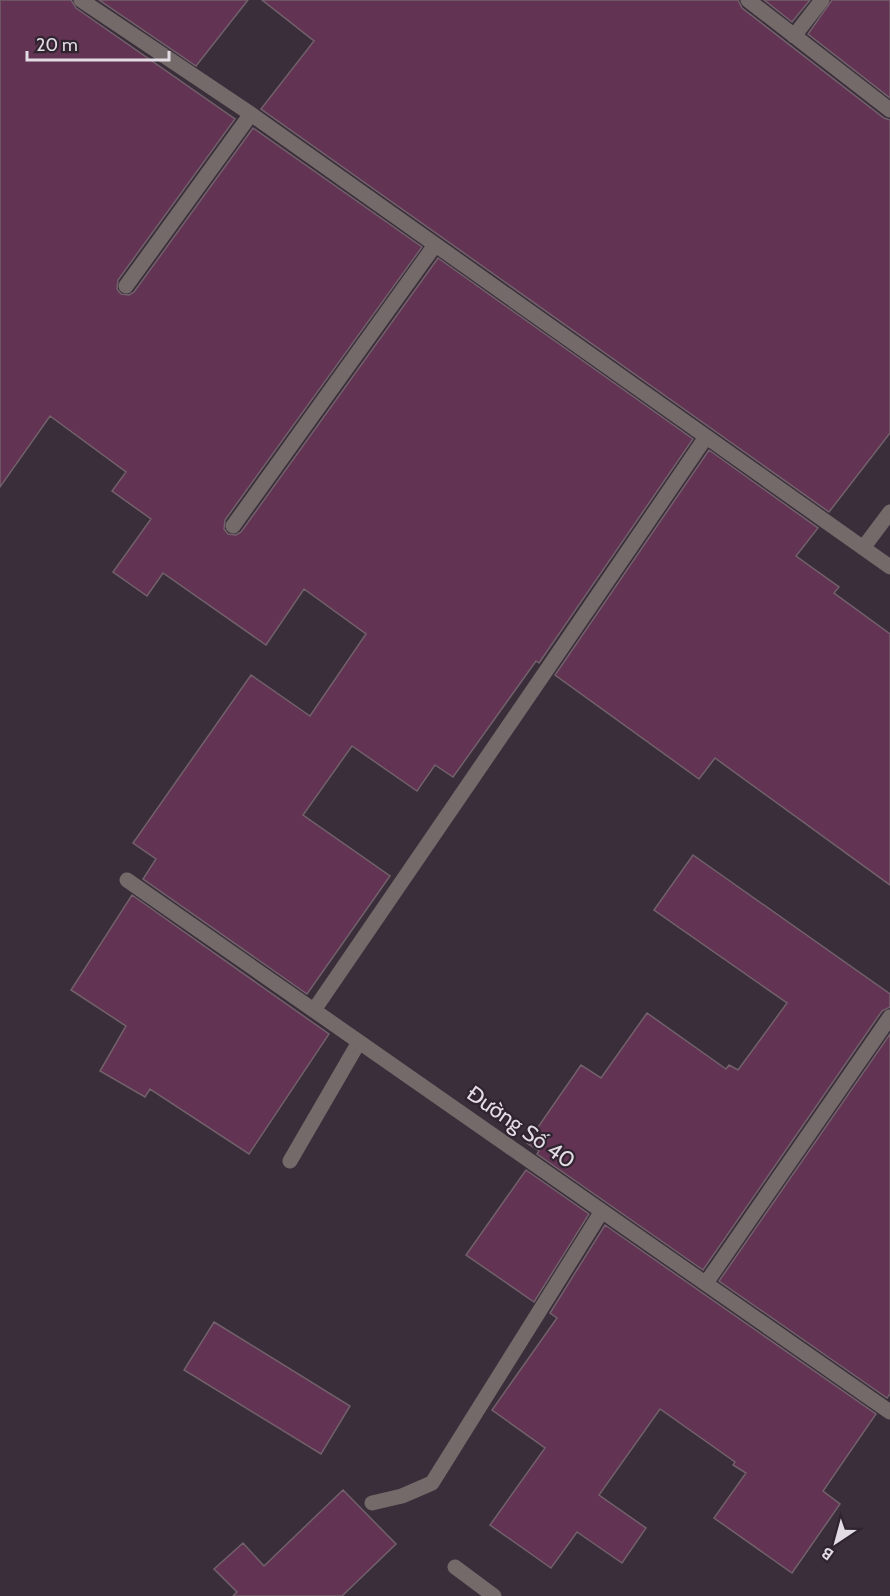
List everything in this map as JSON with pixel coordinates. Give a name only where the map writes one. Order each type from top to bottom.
[{"type":"street","points":[[81,0],[251,114],[890,567]]},
{"type":"street","points":[[748,0],[890,110]]},
{"type":"street","points":[[794,36],[822,0]]},
{"type":"street","points":[[126,286],[251,114]]},
{"type":"street","points":[[233,526],[435,245]]},
{"type":"street","points":[[314,1011],[706,437]]},
{"type":"street","points":[[863,548],[890,512]]},
{"type":"street","name":"Đường Số 40","points":[[127,880],[890,1412]]},
{"type":"street","points":[[705,1283],[890,1017]]},
{"type":"street","points":[[290,1161],[359,1042]]},
{"type":"street","points":[[372,1503],[402,1496],[432,1483],[602,1211]]},
{"type":"street","points":[[455,1567],[494,1596]]},
{"type":"building","points":[[0,0],[71,0],[76,8],[235,119],[118,280],[117,289],[121,294],[129,295],[134,292],[253,128],[422,247],[225,520],[224,529],[228,534],[236,535],[241,532],[438,258],[693,439],[539,663],[536,661],[453,777],[435,765],[417,791],[352,746],[303,815],[390,876],[307,994],[143,879],[156,859],[133,843],[251,675],[310,716],[366,634],[304,589],[266,645],[163,573],[147,596],[113,572],[151,519],[112,491],[126,472],[50,416],[0,487]]},
{"type":"building","points":[[99,0],[248,0],[196,66]]},
{"type":"building","points":[[262,0],[738,0],[742,8],[884,118],[890,120],[890,433],[829,512],[261,109],[314,41]]},
{"type":"building","points":[[764,0],[810,0],[792,22]]},
{"type":"building","points":[[832,0],[890,0],[890,98],[808,34]]},
{"type":"building","points":[[709,450],[818,528],[796,556],[839,587],[834,593],[890,634],[890,885],[715,758],[699,779],[555,675]]},
{"type":"building","points":[[693,855],[890,994],[890,1007],[882,1011],[703,1270],[537,1154],[539,1151],[527,1143],[581,1065],[601,1078],[647,1013],[726,1069],[729,1065],[738,1070],[787,1003],[654,910]]},
{"type":"building","points":[[132,895],[329,1034],[249,1154],[150,1089],[145,1097],[100,1071],[126,1026],[71,990]]},
{"type":"building","points":[[890,1034],[890,1394],[887,1398],[719,1281]]},
{"type":"building","points":[[526,1170],[589,1214],[534,1302],[466,1255]]},
{"type":"building","points":[[605,1225],[876,1414],[823,1491],[840,1504],[792,1573],[714,1518],[746,1473],[733,1465],[735,1462],[660,1409],[599,1495],[646,1528],[622,1563],[577,1532],[551,1568],[490,1525],[545,1448],[492,1410],[557,1318],[550,1313]]},
{"type":"building","points":[[214,1322],[350,1406],[321,1454],[184,1370]]},
{"type":"building","points":[[343,1490],[396,1544],[342,1596],[233,1596],[237,1592],[214,1569],[243,1543],[264,1566]]}]
